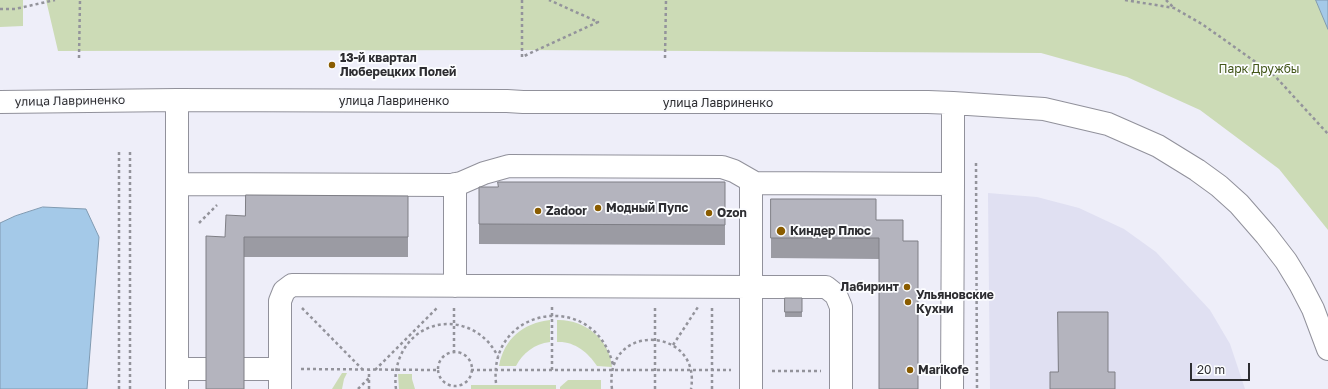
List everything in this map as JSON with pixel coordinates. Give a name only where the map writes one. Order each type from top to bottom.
[{"type":"street","name":"улица Лавриненко","points":[[0,102],[177,100],[953,103],[1044,109],[1108,124],[1158,146],[1198,170],[1219,186],[1239,204],[1286,261],[1300,284],[1312,309],[1328,349]]},
{"type":"street","points":[[177,100],[177,379],[206,369]]},
{"type":"street","points":[[952,389],[953,103]]},
{"type":"street","points":[[177,184],[455,184],[484,173],[509,166],[722,167],[734,171],[751,182],[769,184],[953,184]]},
{"type":"street","points":[[751,182],[751,380]]},
{"type":"street","points":[[452,295],[455,184]]},
{"type":"street","points":[[244,369],[280,379],[280,301],[284,291],[292,285],[452,295],[552,286],[826,287],[836,295],[841,306],[841,380]]},
{"type":"path","points":[[0,9],[15,8],[55,0]]},
{"type":"path","points":[[79,58],[80,0]]},
{"type":"path","points":[[522,0],[522,57],[598,22],[549,0]]},
{"type":"path","points":[[664,58],[666,0]]},
{"type":"path","points":[[1125,0],[1174,8]]},
{"type":"path","points":[[1166,0],[1174,8],[1202,24],[1274,75],[1328,134]]},
{"type":"path","points":[[119,150],[119,389]]},
{"type":"path","points":[[130,150],[130,389]]},
{"type":"path","points":[[976,163],[977,389]]},
{"type":"path","points":[[177,244],[239,184]]},
{"type":"path","points":[[552,286],[552,370]]},
{"type":"path","points":[[655,287],[655,389]]},
{"type":"path","points":[[672,345],[712,287]]},
{"type":"path","points":[[712,287],[712,389]]},
{"type":"path","points":[[284,291],[363,370]]},
{"type":"path","points":[[452,295],[454,304],[454,353]]},
{"type":"path","points":[[374,370],[437,308],[443,305]]},
{"type":"path","points":[[496,383],[495,370],[498,356],[504,343],[517,328],[534,319],[552,315],[571,318],[588,326],[596,332],[607,347],[613,365]]},
{"type":"path","points":[[396,389],[396,370],[398,360],[408,342],[424,330],[444,324],[465,327],[476,331],[485,338],[498,356]]},
{"type":"path","points":[[405,339],[408,342]]},
{"type":"path","points":[[612,389],[612,370],[618,356],[634,342],[644,339],[655,339],[672,345],[681,352],[687,360],[691,370],[691,389]]},
{"type":"path","points":[[454,353],[464,356],[470,364],[471,370],[468,380],[454,388],[443,381],[438,370],[442,358],[448,354],[454,353]]},
{"type":"path","points":[[280,379],[363,370],[438,370]]},
{"type":"path","points":[[369,370],[369,389]]},
{"type":"path","points":[[471,370],[712,370],[751,380],[841,380]]},
{"type":"path","points":[[358,389],[369,378]]},
{"type":"shaded area","points":[[988,193],[1037,197],[1079,208],[1124,229],[1156,252],[1210,310],[1230,344],[1245,389],[990,389]]},
{"type":"green space","points":[[0,0],[23,0],[23,26],[0,27]]},
{"type":"green space","name":"Парк Дружбы","points":[[46,0],[1328,0],[1328,230],[1279,169],[1200,110],[1127,77],[1041,53],[522,50],[58,51]]},
{"type":"green space","points":[[550,320],[550,342],[534,347],[522,357],[516,366],[499,366],[505,348],[516,334],[531,325]]},
{"type":"green space","points":[[557,320],[577,323],[594,333],[606,348],[612,367],[597,366],[585,352],[575,345],[557,342]]},
{"type":"green space","points":[[342,373],[347,373],[342,389],[332,389]]},
{"type":"green space","points":[[398,374],[412,374],[415,389],[399,389]]},
{"type":"green space","points":[[568,380],[601,380],[601,389],[560,389],[560,387]]},
{"type":"green space","points":[[471,385],[556,385],[556,389],[471,389]]},
{"type":"water","points":[[1316,0],[1328,0],[1328,29]]},
{"type":"water","points":[[43,207],[86,209],[99,237],[87,389],[0,389],[0,223],[15,216]]},
{"type":"building","points":[[498,182],[725,182],[725,225],[479,224],[479,187],[498,187]]},
{"type":"building","points":[[246,195],[408,196],[408,237],[244,237],[244,389],[206,389],[206,236],[225,237],[226,215],[245,216]]},
{"type":"building","points":[[771,199],[876,199],[876,220],[903,220],[903,241],[918,241],[918,389],[879,389],[879,238],[771,238]]},
{"type":"building","points":[[785,298],[802,298],[802,312],[785,312]]},
{"type":"building","points":[[1058,312],[1108,312],[1108,372],[1115,372],[1115,389],[1050,389],[1050,372],[1058,372]]},
{"type":"place","name":"13-й квартал Люберецких Полей","points":[[332,65]]},
{"type":"place","name":"Модный Пупс","points":[[598,208]]},
{"type":"place","name":"Zadoor","points":[[538,211]]},
{"type":"place","name":"Ozon","points":[[709,213]]},
{"type":"place","name":"Киндер Плюс","points":[[781,231]]},
{"type":"place","name":"Лабиринт","points":[[907,287]]},
{"type":"place","name":"Ульяновские Кухни","points":[[908,302]]},
{"type":"place","name":"Marikofe","points":[[910,370]]}]
